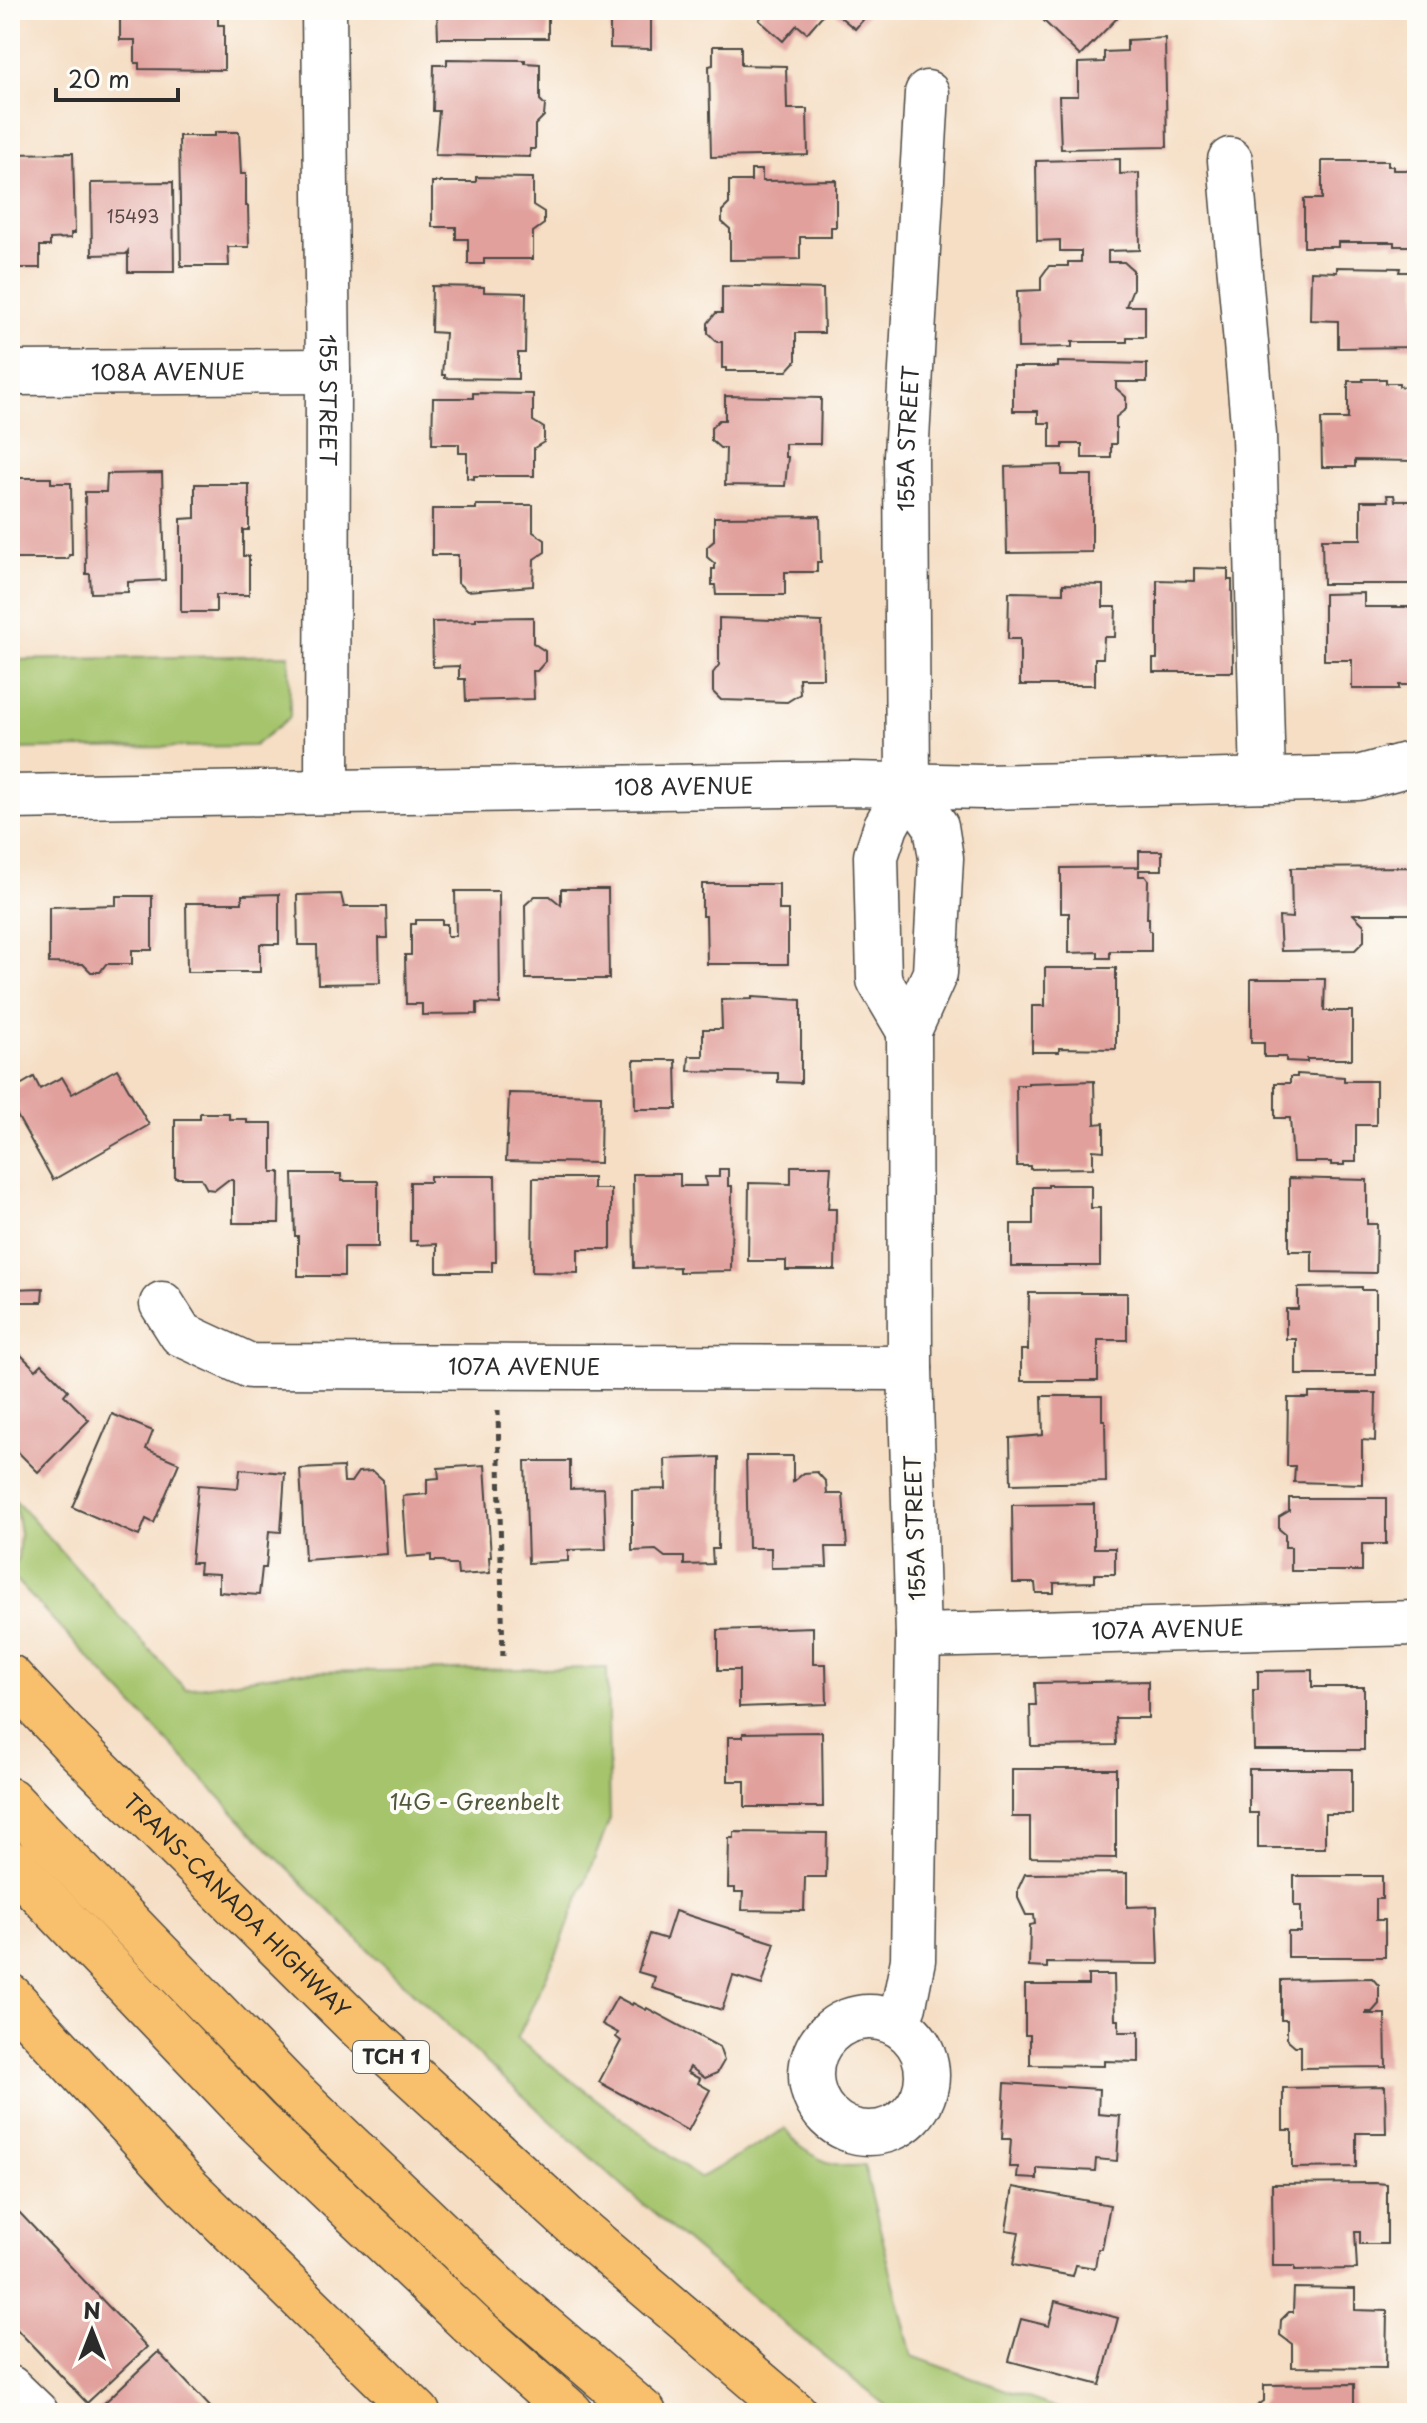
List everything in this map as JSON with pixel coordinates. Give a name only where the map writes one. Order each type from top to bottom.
[{"type":"highway","name":"TRANS-CANADA HIGHWAY","points":[[10,1677],[73,1744],[356,2024],[568,2219],[795,2413]]},
{"type":"highway","points":[[10,1800],[289,2088],[505,2294],[644,2413]]},
{"type":"highway","points":[[10,1862],[256,2120],[473,2326],[571,2413]]},
{"type":"highway","points":[[10,1996],[187,2187],[418,2413]]},
{"type":"street","name":"155 STREET","points":[[324,10],[328,371],[327,791]]},
{"type":"street","name":"155A STREET","points":[[909,1031],[879,980],[876,856],[886,826],[908,786],[906,456],[927,93]]},
{"type":"street","points":[[1230,160],[1254,435],[1263,780]]},
{"type":"street","name":"108A AVENUE","points":[[10,373],[328,371]]},
{"type":"street","name":"108 AVENUE","points":[[10,797],[327,791],[1140,785],[1358,778],[1417,762]]},
{"type":"street","name":"108 AVENUE","points":[[1358,778],[1417,792]]},
{"type":"street","name":"155A STREET","points":[[896,2023],[904,2005],[913,1960],[918,1636],[910,1368],[909,1031],[935,973],[941,858],[936,826],[908,786]]},
{"type":"street","name":"107A AVENUE","points":[[162,1304],[181,1334],[250,1366],[910,1368]]},
{"type":"street","name":"107A AVENUE","points":[[918,1636],[1417,1623]]},
{"type":"street","points":[[10,2388],[36,2413]]},
{"type":"path","points":[[498,1402],[503,1661]]},
{"type":"green space","points":[[289,655],[290,717],[254,746],[10,749],[10,660]]},
{"type":"green space","name":"14G - Greenbelt","points":[[14,1499],[185,1689],[294,1672],[607,1668],[610,1819],[557,1953],[517,2039],[700,2178],[785,2129],[819,2159],[840,2165],[864,2165],[912,2356],[1070,2413],[895,2413],[632,2195],[379,1960],[275,1856],[10,1574],[18,1557],[20,1533]]},
{"type":"building","points":[[120,10],[218,10],[218,25],[224,25],[224,70],[139,69],[139,63],[135,63],[135,40],[120,40]]},
{"type":"building","points":[[437,10],[545,10],[545,15],[548,15],[548,38],[438,38]]},
{"type":"building","points":[[758,10],[827,10],[807,33],[797,25],[783,41],[759,20],[763,15]]},
{"type":"building","points":[[832,10],[865,10],[869,13],[855,29]]},
{"type":"building","points":[[1051,10],[1125,10],[1080,56],[1044,21],[1053,12]]},
{"type":"building","points":[[610,14],[651,15],[651,49],[610,48]]},
{"type":"building","points":[[1165,38],[1167,147],[1061,149],[1059,96],[1078,96],[1078,63],[1104,62],[1104,52],[1127,51],[1127,40]]},
{"type":"building","points":[[713,46],[741,46],[741,65],[786,66],[787,109],[807,109],[808,155],[711,157],[709,66],[713,65]]},
{"type":"building","points":[[447,59],[525,60],[525,63],[540,64],[540,100],[545,105],[544,116],[535,125],[535,149],[530,149],[530,157],[435,155],[439,111],[433,111],[434,65],[447,65]]},
{"type":"building","points":[[215,132],[239,132],[241,174],[246,174],[249,247],[228,247],[229,266],[181,266],[179,136],[215,136]]},
{"type":"building","points":[[73,153],[75,233],[71,233],[71,238],[50,239],[50,246],[40,246],[40,268],[10,268],[10,154]]},
{"type":"building","points":[[1120,159],[1120,174],[1139,173],[1140,250],[1108,251],[1108,262],[1124,262],[1133,270],[1133,288],[1126,306],[1145,306],[1145,337],[1127,337],[1127,342],[1072,342],[1072,347],[1018,348],[1017,291],[1041,290],[1041,277],[1049,266],[1081,262],[1081,251],[1060,251],[1060,240],[1037,241],[1036,161]]},
{"type":"building","points":[[1322,161],[1388,161],[1388,166],[1393,166],[1393,170],[1413,170],[1417,246],[1394,246],[1394,242],[1338,242],[1338,247],[1304,247],[1304,199],[1322,199]]},
{"type":"building","points":[[751,170],[762,170],[762,181],[836,180],[836,227],[831,227],[831,237],[800,237],[800,259],[730,260],[730,229],[722,222],[722,211],[729,204],[729,181],[751,181]]},
{"type":"building","points":[[476,177],[533,178],[533,205],[544,212],[544,224],[533,232],[533,259],[484,259],[484,264],[468,264],[468,239],[456,239],[456,227],[432,227],[432,182],[476,182]]},
{"type":"building","points":[[173,182],[174,272],[128,272],[128,251],[126,254],[92,255],[91,183]]},
{"type":"building","points":[[1337,267],[1400,268],[1399,272],[1417,272],[1417,347],[1338,348],[1338,321],[1310,320],[1311,271],[1337,272]]},
{"type":"building","points":[[432,286],[484,287],[484,292],[526,293],[525,353],[518,353],[518,379],[445,378],[442,375],[445,333],[431,332]]},
{"type":"building","points":[[722,286],[823,289],[824,333],[796,333],[796,361],[787,371],[726,371],[722,368],[722,342],[717,342],[708,333],[708,323],[716,313],[722,313]]},
{"type":"building","points":[[1058,362],[1147,364],[1147,382],[1116,382],[1116,388],[1126,397],[1126,409],[1116,417],[1116,444],[1111,444],[1111,458],[1082,458],[1082,444],[1050,448],[1050,423],[1038,423],[1038,411],[1013,411],[1013,367],[1058,367]]},
{"type":"building","points":[[1386,379],[1386,383],[1399,383],[1399,386],[1417,389],[1417,461],[1355,460],[1355,467],[1322,467],[1321,419],[1348,419],[1348,381]]},
{"type":"building","points":[[473,393],[533,394],[533,421],[544,428],[544,442],[534,448],[534,476],[467,478],[467,453],[459,453],[459,444],[432,444],[433,398],[473,398]]},
{"type":"building","points":[[725,396],[821,398],[820,444],[785,444],[785,457],[788,457],[785,486],[725,485],[726,448],[720,448],[711,440],[711,428],[719,420],[725,420]]},
{"type":"building","points":[[1062,465],[1062,475],[1092,475],[1092,552],[1007,553],[1005,467]]},
{"type":"building","points":[[162,473],[165,580],[128,582],[128,592],[91,593],[90,574],[86,574],[85,492],[106,492],[107,474]]},
{"type":"building","points":[[10,478],[51,478],[51,483],[71,483],[72,555],[68,559],[10,559]]},
{"type":"building","points":[[195,484],[249,484],[249,530],[243,530],[243,556],[249,556],[249,595],[216,595],[216,612],[181,612],[181,519],[195,518]]},
{"type":"building","points":[[1387,495],[1394,495],[1395,501],[1417,501],[1417,584],[1323,584],[1322,539],[1361,539],[1361,501],[1388,501]]},
{"type":"building","points":[[476,505],[533,505],[533,532],[545,540],[545,552],[534,559],[533,586],[467,591],[458,583],[458,555],[432,555],[432,509],[476,509]]},
{"type":"building","points":[[820,516],[821,562],[817,562],[817,572],[785,572],[785,595],[716,595],[715,585],[712,585],[715,564],[707,557],[707,547],[714,541],[714,517]]},
{"type":"building","points":[[1194,568],[1228,569],[1228,580],[1232,580],[1233,672],[1153,672],[1153,659],[1157,659],[1157,580],[1194,581]]},
{"type":"building","points":[[1063,584],[1103,585],[1103,607],[1116,607],[1115,637],[1104,637],[1103,658],[1095,658],[1095,685],[1020,685],[1020,639],[1008,639],[1009,592],[1063,593]]},
{"type":"building","points":[[1364,593],[1364,607],[1413,607],[1413,616],[1417,616],[1417,685],[1399,685],[1399,689],[1352,689],[1352,660],[1324,660],[1324,594]]},
{"type":"building","points":[[533,617],[533,643],[545,651],[545,662],[533,671],[534,699],[466,701],[465,679],[459,679],[459,666],[433,667],[432,622]]},
{"type":"building","points":[[719,618],[822,622],[823,678],[799,678],[800,694],[787,702],[721,700],[713,692],[713,673],[719,665]]},
{"type":"building","points":[[1139,851],[1162,851],[1162,870],[1139,870],[1139,876],[1145,876],[1148,880],[1147,918],[1151,931],[1151,951],[1110,951],[1110,958],[1098,958],[1098,952],[1069,953],[1069,913],[1061,913],[1061,868],[1139,867]]},
{"type":"building","points":[[1411,867],[1411,914],[1353,914],[1364,925],[1364,941],[1355,950],[1281,951],[1279,917],[1292,918],[1291,868]]},
{"type":"building","points":[[702,884],[779,884],[779,910],[788,910],[788,964],[707,964]]},
{"type":"building","points":[[561,889],[608,889],[609,979],[526,979],[525,905],[535,896],[550,896],[561,905]]},
{"type":"building","points":[[455,891],[499,891],[500,1004],[477,1003],[477,1014],[422,1015],[422,1004],[406,1004],[405,955],[411,955],[411,924],[416,924],[416,920],[442,920],[442,924],[447,924],[447,936],[456,936]]},
{"type":"building","points":[[279,894],[279,944],[260,944],[260,972],[187,972],[186,903],[242,903],[242,895]]},
{"type":"building","points":[[341,894],[344,907],[386,907],[387,938],[379,938],[380,983],[318,984],[317,945],[298,945],[297,895]]},
{"type":"building","points":[[116,896],[152,896],[152,950],[132,950],[132,964],[106,964],[100,972],[91,972],[83,964],[49,963],[49,907],[116,905]]},
{"type":"building","points":[[1045,968],[1116,968],[1116,1049],[1059,1048],[1059,1052],[1032,1052],[1032,1006],[1045,1006]]},
{"type":"building","points":[[1251,979],[1325,979],[1324,1011],[1352,1011],[1352,1059],[1307,1059],[1307,1062],[1286,1061],[1286,1057],[1264,1057],[1264,1043],[1251,1043]]},
{"type":"building","points":[[752,997],[801,1000],[801,1083],[778,1082],[778,1073],[688,1071],[689,1056],[703,1056],[703,1029],[722,1029],[721,1000]]},
{"type":"building","points":[[634,1060],[676,1060],[677,1109],[635,1109]]},
{"type":"building","points":[[117,1069],[149,1125],[53,1180],[10,1103],[10,1091],[34,1077],[40,1089],[62,1077],[72,1094]]},
{"type":"building","points":[[1297,1074],[1344,1077],[1344,1081],[1376,1081],[1376,1125],[1356,1125],[1356,1162],[1331,1165],[1331,1162],[1293,1162],[1290,1118],[1275,1118],[1275,1083],[1290,1083],[1290,1077],[1297,1077]]},
{"type":"building","points":[[1094,1081],[1095,1124],[1104,1123],[1104,1151],[1093,1150],[1093,1168],[1030,1169],[1030,1166],[1017,1166],[1016,1085]]},
{"type":"building","points":[[509,1093],[601,1095],[600,1163],[506,1161]]},
{"type":"building","points":[[200,1113],[229,1113],[229,1119],[272,1123],[272,1172],[280,1172],[279,1223],[233,1223],[233,1180],[228,1180],[215,1190],[207,1189],[201,1178],[175,1178],[175,1119],[200,1119]]},
{"type":"building","points":[[791,1166],[831,1166],[828,1209],[836,1209],[835,1270],[786,1270],[786,1261],[748,1261],[749,1183],[791,1184]]},
{"type":"building","points":[[719,1169],[728,1169],[728,1186],[732,1186],[731,1271],[679,1272],[679,1267],[634,1268],[633,1174],[680,1174],[680,1186],[706,1186],[705,1177],[719,1177]]},
{"type":"building","points":[[293,1174],[341,1174],[341,1181],[378,1181],[378,1247],[344,1247],[344,1276],[298,1276]]},
{"type":"building","points":[[430,1176],[495,1176],[496,1262],[492,1262],[492,1272],[437,1272],[437,1244],[417,1245],[417,1241],[410,1241],[410,1182],[430,1182]]},
{"type":"building","points":[[533,1178],[593,1178],[593,1189],[611,1189],[611,1249],[578,1249],[578,1273],[532,1272]]},
{"type":"building","points":[[1289,1178],[1367,1180],[1367,1224],[1377,1224],[1376,1273],[1312,1272],[1312,1251],[1289,1251]]},
{"type":"building","points":[[1091,1185],[1091,1208],[1100,1208],[1100,1266],[1011,1266],[1011,1224],[1033,1224],[1033,1187]]},
{"type":"building","points":[[1362,1287],[1362,1290],[1376,1290],[1376,1375],[1296,1375],[1296,1339],[1286,1339],[1286,1309],[1298,1309],[1298,1288]]},
{"type":"building","points":[[43,1288],[42,1302],[10,1302],[10,1289]]},
{"type":"building","points":[[1029,1293],[1127,1293],[1127,1340],[1098,1340],[1098,1381],[1021,1381],[1021,1350],[1028,1350]]},
{"type":"building","points":[[20,1354],[36,1370],[42,1364],[68,1390],[64,1395],[89,1420],[38,1472],[10,1444],[10,1364]]},
{"type":"building","points":[[1309,1393],[1376,1393],[1375,1441],[1362,1440],[1362,1484],[1294,1482],[1295,1466],[1287,1466],[1288,1398],[1309,1398]]},
{"type":"building","points":[[1042,1396],[1102,1396],[1106,1482],[1011,1484],[1010,1438],[1043,1435]]},
{"type":"building","points":[[112,1414],[153,1431],[146,1449],[179,1463],[154,1523],[146,1519],[139,1536],[72,1507]]},
{"type":"building","points":[[746,1456],[793,1456],[793,1482],[804,1473],[817,1472],[826,1482],[827,1494],[843,1494],[847,1547],[826,1547],[827,1567],[771,1568],[771,1548],[748,1548]]},
{"type":"building","points":[[719,1457],[718,1549],[712,1549],[713,1564],[684,1565],[684,1557],[665,1557],[656,1550],[632,1551],[632,1490],[666,1489],[665,1459]]},
{"type":"building","points":[[525,1461],[570,1461],[570,1489],[604,1488],[606,1549],[568,1550],[568,1561],[528,1563]]},
{"type":"building","points":[[485,1465],[490,1573],[458,1575],[457,1565],[431,1561],[431,1555],[407,1557],[403,1496],[427,1494],[427,1479],[439,1478],[438,1468]]},
{"type":"building","points":[[343,1467],[344,1482],[351,1482],[358,1472],[373,1471],[383,1480],[387,1554],[305,1560],[300,1469]]},
{"type":"building","points":[[240,1469],[285,1473],[281,1532],[269,1531],[266,1568],[262,1568],[259,1595],[219,1592],[219,1574],[199,1573],[200,1563],[191,1563],[198,1485],[238,1488]]},
{"type":"building","points":[[1289,1498],[1386,1498],[1386,1544],[1362,1544],[1362,1571],[1291,1571],[1291,1547],[1285,1547],[1285,1534],[1279,1529],[1279,1517],[1289,1511]]},
{"type":"building","points":[[1094,1504],[1094,1548],[1115,1548],[1115,1574],[1095,1574],[1095,1582],[1054,1583],[1054,1593],[1036,1593],[1035,1583],[1013,1583],[1012,1505]]},
{"type":"building","points":[[813,1627],[813,1664],[826,1664],[827,1704],[739,1707],[739,1670],[718,1670],[718,1630]]},
{"type":"building","points":[[1312,1670],[1312,1687],[1364,1687],[1364,1750],[1254,1750],[1253,1690],[1258,1690],[1258,1671]]},
{"type":"building","points":[[1148,1681],[1148,1718],[1115,1718],[1116,1745],[1031,1746],[1030,1705],[1036,1705],[1035,1683]]},
{"type":"building","points":[[822,1732],[823,1807],[745,1807],[745,1781],[728,1781],[728,1737],[743,1737],[743,1733]]},
{"type":"building","points":[[1012,1769],[1116,1769],[1116,1858],[1030,1857],[1030,1817],[1012,1817]]},
{"type":"building","points":[[1249,1769],[1352,1769],[1352,1814],[1325,1814],[1325,1848],[1258,1848],[1258,1813],[1249,1813]]},
{"type":"building","points":[[734,1832],[827,1833],[826,1877],[805,1877],[804,1911],[742,1910],[743,1892],[728,1888],[729,1838],[734,1838]]},
{"type":"building","points":[[1127,1873],[1127,1907],[1157,1906],[1159,1964],[1047,1963],[1047,1968],[1029,1967],[1030,1925],[1035,1924],[1034,1915],[1026,1915],[1018,1898],[1018,1889],[1025,1874]]},
{"type":"building","points":[[1294,1876],[1382,1876],[1382,1899],[1376,1899],[1376,1920],[1385,1920],[1385,1957],[1288,1957],[1288,1932],[1301,1932],[1301,1906],[1294,1906]]},
{"type":"building","points":[[675,1911],[775,1943],[762,1985],[733,1976],[722,2010],[652,1988],[655,1977],[638,1972],[650,1934],[666,1939]]},
{"type":"building","points":[[1088,1975],[1114,1975],[1115,2020],[1119,2020],[1119,2032],[1139,2032],[1139,2062],[1104,2061],[1104,2066],[1030,2065],[1030,2035],[1025,2035],[1025,1985],[1088,1985]]},
{"type":"building","points":[[1372,1978],[1379,1986],[1379,2004],[1366,2014],[1385,2014],[1386,2067],[1301,2068],[1301,2046],[1295,2046],[1287,2039],[1287,2020],[1281,2020],[1281,1980]]},
{"type":"building","points":[[617,1997],[647,2008],[719,2047],[724,2061],[717,2073],[705,2078],[690,2067],[687,2072],[700,2079],[698,2083],[710,2090],[688,2131],[599,2082],[621,2041],[616,2037],[618,2033],[602,2024]]},
{"type":"building","points":[[1005,2083],[1099,2089],[1098,2114],[1120,2116],[1117,2161],[1096,2159],[1095,2171],[1037,2168],[1037,2179],[1017,2178],[1018,2167],[1009,2167],[1011,2139],[1002,2139]]},
{"type":"building","points":[[1385,2086],[1386,2133],[1356,2133],[1356,2167],[1292,2168],[1292,2130],[1283,2130],[1283,2088]]},
{"type":"building","points":[[1272,2184],[1387,2184],[1387,2244],[1360,2244],[1360,2231],[1355,2231],[1357,2269],[1295,2270],[1295,2266],[1273,2266]]},
{"type":"building","points":[[1013,2187],[1110,2205],[1102,2249],[1098,2249],[1095,2268],[1076,2265],[1073,2276],[1013,2265],[1019,2232],[1006,2230]]},
{"type":"building","points":[[18,2211],[147,2347],[87,2403],[10,2322],[10,2219]]},
{"type":"building","points":[[1294,2288],[1355,2289],[1355,2310],[1387,2311],[1386,2368],[1292,2367],[1292,2344],[1280,2335],[1281,2320],[1293,2312]]},
{"type":"building","points":[[1055,2301],[1118,2318],[1100,2385],[1009,2361],[1021,2319],[1049,2326]]},
{"type":"building","points":[[158,2352],[216,2413],[101,2413],[97,2410]]},
{"type":"building","points":[[1354,2384],[1354,2413],[1254,2413],[1254,2408],[1264,2401],[1264,2385]]}]
